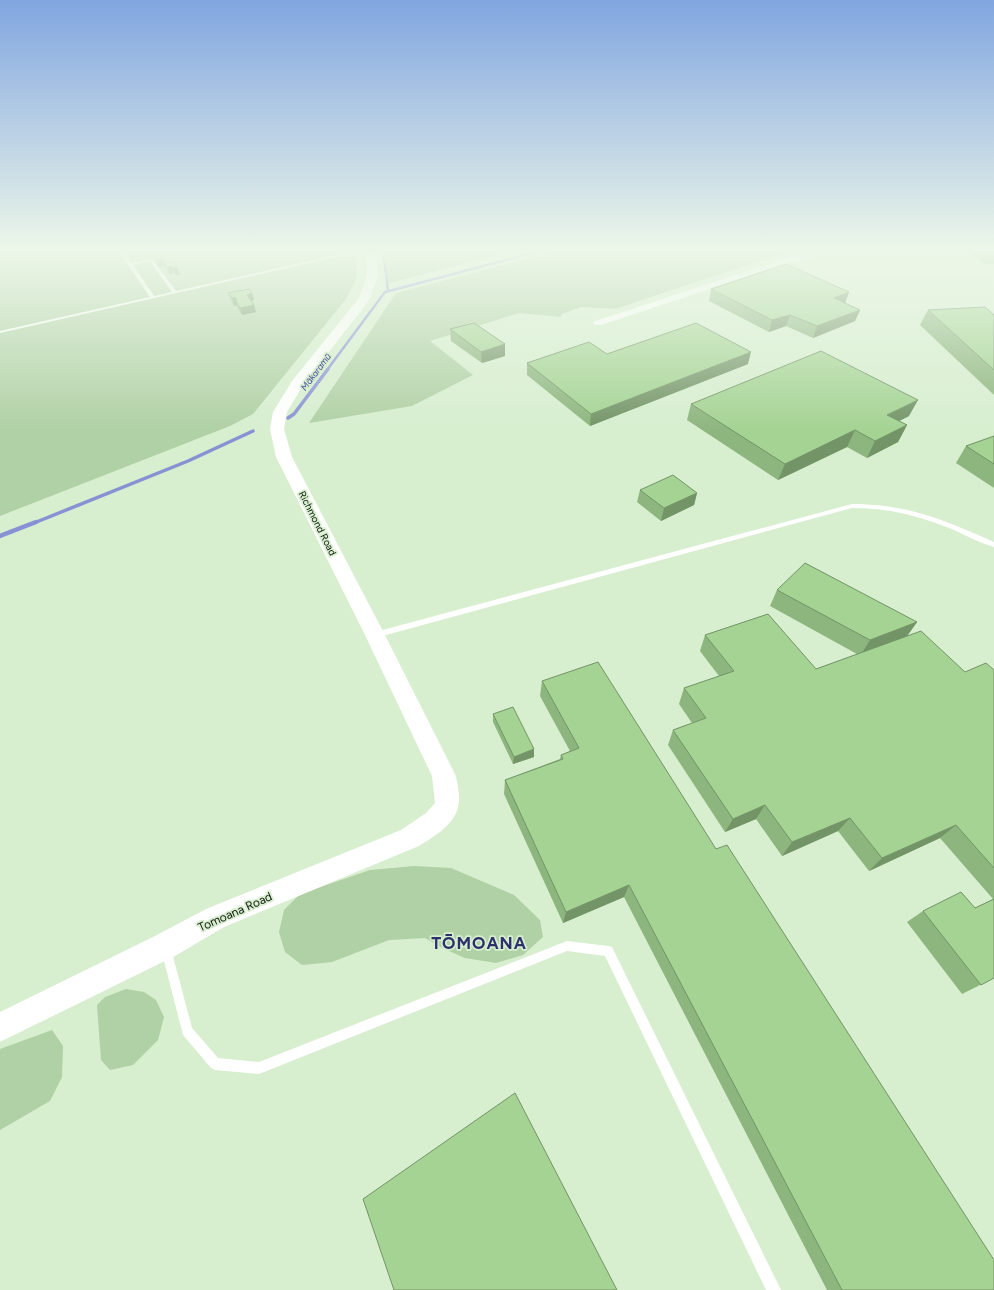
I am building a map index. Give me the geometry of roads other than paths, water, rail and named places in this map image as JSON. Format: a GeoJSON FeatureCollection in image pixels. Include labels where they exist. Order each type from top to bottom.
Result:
{"type":"FeatureCollection","features":[{"type":"Feature","properties":{"kind":"street","name":"Richmond Road"},"geometry":{"type":"LineString","coordinates":[[356,310],[290,394],[280,412],[277,429],[284,457],[375,635],[444,776],[447,807]]}},
{"type":"Feature","properties":{"kind":"street"},"geometry":{"type":"LineString","coordinates":[[598,323],[637,310]]}},
{"type":"Feature","properties":{"kind":"street","name":"Tomoana Road"},"geometry":{"type":"LineString","coordinates":[[0,1027],[165,946],[215,918],[410,838],[434,822],[447,807]]}},
{"type":"Feature","properties":{"kind":"lane"},"geometry":{"type":"LineString","coordinates":[[0,332],[98,310]]}},
{"type":"Feature","properties":{"kind":"lane"},"geometry":{"type":"LineString","coordinates":[[375,635],[852,506],[874,505],[904,510],[940,520],[994,545]]}},
{"type":"Feature","properties":{"kind":"lane"},"geometry":{"type":"LineString","coordinates":[[165,946],[187,1031],[215,1064],[259,1068],[567,946],[608,951],[774,1290]]}},
{"type":"Feature","properties":{"kind":"waterway","name":"Mākaramū"},"geometry":{"type":"LineString","coordinates":[[327,370],[371,310]]}},
{"type":"Feature","properties":{"kind":"waterway","name":"Mākaramū"},"geometry":{"type":"LineString","coordinates":[[288,418],[294,414],[328,369]]}},
{"type":"Feature","properties":{"kind":"waterway","name":"Mākaramū"},"geometry":{"type":"LineString","coordinates":[[34,523],[188,461],[253,431]]}},
{"type":"Feature","properties":{"kind":"waterway","name":"Mākaramū"},"geometry":{"type":"LineString","coordinates":[[0,536],[36,522]]}},
{"type":"Feature","properties":{"kind":"district","name":"TŌMOANA"},"geometry":{"type":"Point","coordinates":[479,943]}}]}
